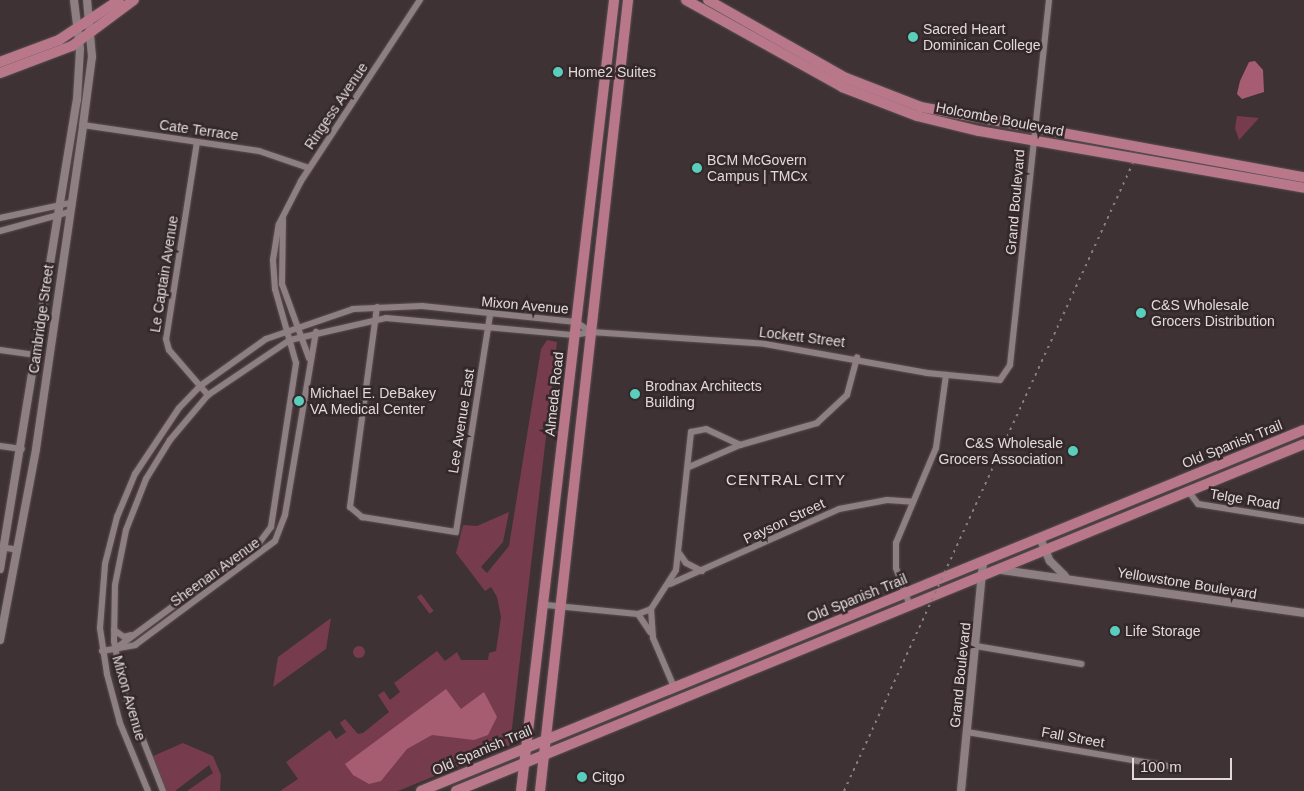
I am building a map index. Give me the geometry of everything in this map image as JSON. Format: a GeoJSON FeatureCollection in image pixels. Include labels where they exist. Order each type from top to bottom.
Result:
{"type":"FeatureCollection","features":[{"type":"Feature","properties":{"kind":"main road"},"geometry":{"type":"LineString","coordinates":[[0,62],[40,50],[78,30],[119,0]]}},
{"type":"Feature","properties":{"kind":"main road"},"geometry":{"type":"LineString","coordinates":[[0,73],[79,42],[134,0]]}},
{"type":"Feature","properties":{"kind":"main road","name":"Almeda Road"},"geometry":{"type":"LineString","coordinates":[[521,791],[546,606],[574,335],[614,0]]}},
{"type":"Feature","properties":{"kind":"main road"},"geometry":{"type":"LineString","coordinates":[[540,791],[628,0]]}},
{"type":"Feature","properties":{"kind":"main road","name":"Holcombe Boulevard"},"geometry":{"type":"LineString","coordinates":[[686,0],[800,65],[881,104],[948,124],[1034,135],[1304,177]]}},
{"type":"Feature","properties":{"kind":"main road","name":"Holcombe Boulevard"},"geometry":{"type":"LineString","coordinates":[[708,0],[808,58],[885,95],[952,115],[1034,135],[1304,188]]}},
{"type":"Feature","properties":{"kind":"main road","name":"Old Spanish Trail"},"geometry":{"type":"LineString","coordinates":[[421,791],[1304,430]]}},
{"type":"Feature","properties":{"kind":"main road","name":"Old Spanish Trail"},"geometry":{"type":"LineString","coordinates":[[456,791],[1304,444]]}},
{"type":"Feature","properties":{"kind":"main road"},"geometry":{"type":"LineString","coordinates":[[1240,456],[1245,468]]}},
{"type":"Feature","properties":{"kind":"main road"},"geometry":{"type":"LineString","coordinates":[[1169,485],[1174,498]]}},
{"type":"Feature","properties":{"kind":"main road"},"geometry":{"type":"LineString","coordinates":[[1089,518],[1094,531]]}},
{"type":"Feature","properties":{"kind":"main road"},"geometry":{"type":"LineString","coordinates":[[806,633],[812,646]]}},
{"type":"Feature","properties":{"kind":"main road"},"geometry":{"type":"LineString","coordinates":[[716,670],[722,682]]}},
{"type":"Feature","properties":{"kind":"main road"},"geometry":{"type":"LineString","coordinates":[[674,687],[678,700]]}},
{"type":"Feature","properties":{"kind":"main road"},"geometry":{"type":"LineString","coordinates":[[636,702],[640,715]]}},
{"type":"Feature","properties":{"kind":"street","name":"Cambridge Street"},"geometry":{"type":"LineString","coordinates":[[0,569],[2,547],[22,449],[56,219],[76,100],[79,42],[74,0]]}},
{"type":"Feature","properties":{"kind":"street","name":"Cambridge Street"},"geometry":{"type":"LineString","coordinates":[[0,640],[18,550],[83,125],[92,33],[87,0]]}},
{"type":"Feature","properties":{"kind":"street"},"geometry":{"type":"LineString","coordinates":[[412,0],[412,8]]}},
{"type":"Feature","properties":{"kind":"street","name":"Ringess Avenue"},"geometry":{"type":"LineString","coordinates":[[287,330],[273,274],[275,242],[283,219],[310,168],[412,8],[420,0]]}},
{"type":"Feature","properties":{"kind":"street","name":"Grand Boulevard"},"geometry":{"type":"LineString","coordinates":[[1006,376],[1049,0]]}},
{"type":"Feature","properties":{"kind":"street","name":"Cate Terrace"},"geometry":{"type":"LineString","coordinates":[[83,125],[259,151],[310,168]]}},
{"type":"Feature","properties":{"kind":"street","name":"Le Captain Avenue"},"geometry":{"type":"LineString","coordinates":[[197,142],[166,339],[169,350],[208,395]]}},
{"type":"Feature","properties":{"kind":"street"},"geometry":{"type":"LineString","coordinates":[[0,218],[59,203],[70,203]]}},
{"type":"Feature","properties":{"kind":"street"},"geometry":{"type":"LineString","coordinates":[[0,231],[56,219],[69,212]]}},
{"type":"Feature","properties":{"kind":"street","name":"Ringess Avenue"},"geometry":{"type":"LineString","coordinates":[[283,219],[281,273],[300,336]]}},
{"type":"Feature","properties":{"kind":"street","name":"Mixon Avenue"},"geometry":{"type":"LineString","coordinates":[[148,791],[120,723],[102,651],[102,592],[117,517],[154,442],[200,386],[258,343],[287,330],[334,314],[377,307],[422,306],[490,315],[576,322],[591,332]]}},
{"type":"Feature","properties":{"kind":"street"},"geometry":{"type":"LineString","coordinates":[[376,319],[377,307]]}},
{"type":"Feature","properties":{"kind":"street","name":"Lee Avenue East"},"geometry":{"type":"LineString","coordinates":[[376,319],[350,507],[362,517],[456,532],[490,315]]}},
{"type":"Feature","properties":{"kind":"street","name":"Mixon Avenue"},"geometry":{"type":"LineString","coordinates":[[163,791],[128,704],[115,649],[116,577],[133,508],[162,452],[208,395],[290,340],[316,332],[376,319],[574,335],[591,332]]}},
{"type":"Feature","properties":{"kind":"street","name":"Sheenan Avenue"},"geometry":{"type":"LineString","coordinates":[[115,649],[266,535],[273,522],[296,363],[287,330]]}},
{"type":"Feature","properties":{"kind":"street","name":"Sheenan Avenue"},"geometry":{"type":"LineString","coordinates":[[102,651],[135,645],[272,546],[282,526],[309,359],[316,332]]}},
{"type":"Feature","properties":{"kind":"street","name":"Lockett Street"},"geometry":{"type":"LineString","coordinates":[[591,332],[765,344],[992,382],[1006,376]]}},
{"type":"Feature","properties":{"kind":"street"},"geometry":{"type":"LineString","coordinates":[[300,336],[309,359]]}},
{"type":"Feature","properties":{"kind":"street"},"geometry":{"type":"LineString","coordinates":[[0,350],[36,355]]}},
{"type":"Feature","properties":{"kind":"street"},"geometry":{"type":"LineString","coordinates":[[689,467],[740,445],[807,427],[829,416],[847,395],[857,358]]}},
{"type":"Feature","properties":{"kind":"street"},"geometry":{"type":"LineString","coordinates":[[910,606],[896,568],[896,542],[936,448],[946,375]]}},
{"type":"Feature","properties":{"kind":"street"},"geometry":{"type":"LineString","coordinates":[[546,606],[630,614],[638,614],[651,609],[670,584],[679,553],[683,482],[689,467],[686,440],[698,428],[740,445]]}},
{"type":"Feature","properties":{"kind":"street"},"geometry":{"type":"LineString","coordinates":[[0,446],[22,449]]}},
{"type":"Feature","properties":{"kind":"street"},"geometry":{"type":"LineString","coordinates":[[285,448],[294,451]]}},
{"type":"Feature","properties":{"kind":"street","name":"Telge Road"},"geometry":{"type":"LineString","coordinates":[[1188,492],[1198,504],[1304,521]]}},
{"type":"Feature","properties":{"kind":"street","name":"Payson Street"},"geometry":{"type":"LineString","coordinates":[[670,584],[839,509],[886,500],[913,502]]}},
{"type":"Feature","properties":{"kind":"street"},"geometry":{"type":"LineString","coordinates":[[1040,538],[1056,569],[1067,577]]}},
{"type":"Feature","properties":{"kind":"street"},"geometry":{"type":"LineString","coordinates":[[2,547],[18,550]]}},
{"type":"Feature","properties":{"kind":"street"},"geometry":{"type":"LineString","coordinates":[[679,553],[686,563],[702,570]]}},
{"type":"Feature","properties":{"kind":"street","name":"Grand Boulevard"},"geometry":{"type":"LineString","coordinates":[[961,791],[983,561]]}},
{"type":"Feature","properties":{"kind":"street","name":"Yellowstone Boulevard"},"geometry":{"type":"LineString","coordinates":[[1000,570],[1067,577],[1304,614]]}},
{"type":"Feature","properties":{"kind":"street"},"geometry":{"type":"LineString","coordinates":[[651,609],[653,638]]}},
{"type":"Feature","properties":{"kind":"street"},"geometry":{"type":"LineString","coordinates":[[638,614],[653,638],[674,687]]}},
{"type":"Feature","properties":{"kind":"street"},"geometry":{"type":"LineString","coordinates":[[114,630],[126,637],[139,631]]}},
{"type":"Feature","properties":{"kind":"street"},"geometry":{"type":"LineString","coordinates":[[976,646],[1081,664]]}},
{"type":"Feature","properties":{"kind":"street","name":"Fall Street"},"geometry":{"type":"LineString","coordinates":[[967,732],[1175,767]]}},
{"type":"Feature","properties":{"kind":"shaded area"},"geometry":{"type":"Polygon","coordinates":[[[1255,61],[1263,70],[1264,92],[1242,99],[1237,94],[1240,81],[1249,62],[1255,61]]]}},
{"type":"Feature","properties":{"kind":"shaded area"},"geometry":{"type":"Polygon","coordinates":[[[1237,116],[1259,118],[1239,140],[1235,128],[1237,116]]]}},
{"type":"Feature","properties":{"kind":"shaded area"},"geometry":{"type":"Polygon","coordinates":[[[547,340],[557,342],[510,745],[398,791],[280,791],[298,779],[286,762],[330,730],[336,739],[346,732],[340,723],[345,719],[358,734],[363,733],[389,712],[378,695],[384,691],[390,700],[400,692],[394,683],[437,651],[445,661],[457,652],[461,660],[488,660],[489,653],[496,651],[501,617],[497,597],[491,587],[485,591],[456,553],[463,525],[477,526],[509,512],[503,542],[481,567],[487,573],[509,546],[541,349],[547,340]]]}},
{"type":"Feature","properties":{"kind":"shaded area"},"geometry":{"type":"Polygon","coordinates":[[[421,594],[434,611],[430,614],[417,597],[421,594]]]}},
{"type":"Feature","properties":{"kind":"shaded area"},"geometry":{"type":"Polygon","coordinates":[[[331,618],[326,649],[273,687],[278,657],[331,618]]]}},
{"type":"Feature","properties":{"kind":"shaded area"},"geometry":{"type":"Polygon","coordinates":[[[359,646],[365,652],[359,658],[353,652],[359,646]]]}},
{"type":"Feature","properties":{"kind":"shaded area"},"geometry":{"type":"Polygon","coordinates":[[[446,689],[461,709],[484,692],[497,717],[488,735],[474,740],[432,735],[407,749],[381,781],[369,784],[353,775],[345,764],[446,689]]]}},
{"type":"Feature","properties":{"kind":"shaded area"},"geometry":{"type":"Polygon","coordinates":[[[183,743],[213,756],[221,775],[220,791],[187,791],[213,773],[209,765],[175,791],[166,791],[151,757],[183,743]]]}},
{"type":"Feature","properties":{"kind":"railway"},"geometry":{"type":"LineString","coordinates":[[844,791],[1133,163]]}},
{"type":"Feature","properties":{"kind":"place","name":"Sacred Heart Dominican College"},"geometry":{"type":"Point","coordinates":[913,37]}},
{"type":"Feature","properties":{"kind":"place","name":"Home2 Suites"},"geometry":{"type":"Point","coordinates":[558,72]}},
{"type":"Feature","properties":{"kind":"place","name":"BCM McGovern Campus | TMCx"},"geometry":{"type":"Point","coordinates":[697,168]}},
{"type":"Feature","properties":{"kind":"place","name":"C&S Wholesale Grocers Distribution"},"geometry":{"type":"Point","coordinates":[1141,313]}},
{"type":"Feature","properties":{"kind":"place","name":"Brodnax Architects Building"},"geometry":{"type":"Point","coordinates":[635,394]}},
{"type":"Feature","properties":{"kind":"place","name":"Michael E. DeBakey VA Medical Center"},"geometry":{"type":"Point","coordinates":[299,401]}},
{"type":"Feature","properties":{"kind":"place","name":"C&S Wholesale Grocers Association"},"geometry":{"type":"Point","coordinates":[1073,451]}},
{"type":"Feature","properties":{"kind":"place","name":"Life Storage"},"geometry":{"type":"Point","coordinates":[1115,631]}},
{"type":"Feature","properties":{"kind":"place","name":"Citgo"},"geometry":{"type":"Point","coordinates":[582,777]}},
{"type":"Feature","properties":{"kind":"district","name":"CENTRAL CITY"},"geometry":{"type":"Point","coordinates":[786,480]}}]}
